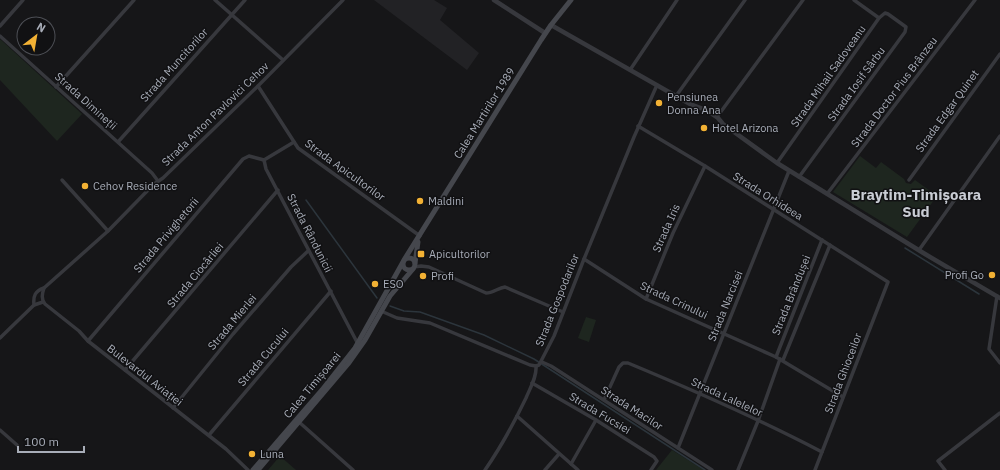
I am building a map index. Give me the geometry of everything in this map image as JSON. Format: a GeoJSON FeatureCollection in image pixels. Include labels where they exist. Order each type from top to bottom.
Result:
{"type":"FeatureCollection","features":[{"type":"Feature","properties":{"kind":"main road","name":"Calea Martirilor 1989"},"geometry":{"type":"LineString","coordinates":[[380,310],[404,261],[551,25],[571,0]]}},
{"type":"Feature","properties":{"kind":"main road","name":"Calea Martirilor 1989"},"geometry":{"type":"LineString","coordinates":[[414,267],[420,237]]}},
{"type":"Feature","properties":{"kind":"main road"},"geometry":{"type":"LineString","coordinates":[[407,258],[411,259],[414,267],[409,270],[405,269],[403,266],[404,261],[407,258]]}},
{"type":"Feature","properties":{"kind":"main road"},"geometry":{"type":"LineString","coordinates":[[380,310],[414,267]]}},
{"type":"Feature","properties":{"kind":"main road","name":"Calea Timișoarei"},"geometry":{"type":"LineString","coordinates":[[253,470],[322,390],[358,344],[380,310]]}},
{"type":"Feature","properties":{"kind":"main road","name":"Calea Timișoarei"},"geometry":{"type":"LineString","coordinates":[[258,470],[352,359],[365,340],[380,310]]}},
{"type":"Feature","properties":{"kind":"street"},"geometry":{"type":"LineString","coordinates":[[0,26],[23,0]]}},
{"type":"Feature","properties":{"kind":"street"},"geometry":{"type":"LineString","coordinates":[[56,87],[134,0]]}},
{"type":"Feature","properties":{"kind":"street"},"geometry":{"type":"LineString","coordinates":[[215,0],[283,60]]}},
{"type":"Feature","properties":{"kind":"street","name":"Strada Muncitorilor"},"geometry":{"type":"LineString","coordinates":[[118,142],[244,0]]}},
{"type":"Feature","properties":{"kind":"street","name":"Strada Anton Pavlovici Cehov"},"geometry":{"type":"LineString","coordinates":[[34,305],[34,296],[38,290],[44,288],[108,231],[258,86],[343,0]]}},
{"type":"Feature","properties":{"kind":"street"},"geometry":{"type":"LineString","coordinates":[[494,0],[546,33]]}},
{"type":"Feature","properties":{"kind":"street"},"geometry":{"type":"LineString","coordinates":[[630,70],[677,0]]}},
{"type":"Feature","properties":{"kind":"street"},"geometry":{"type":"LineString","coordinates":[[676,96],[745,0]]}},
{"type":"Feature","properties":{"kind":"street"},"geometry":{"type":"LineString","coordinates":[[717,117],[803,0]]}},
{"type":"Feature","properties":{"kind":"street"},"geometry":{"type":"LineString","coordinates":[[854,0],[879,18]]}},
{"type":"Feature","properties":{"kind":"street","name":"Strada Doctor Pius Brânzeu"},"geometry":{"type":"LineString","coordinates":[[827,194],[975,0]]}},
{"type":"Feature","properties":{"kind":"street","name":"Strada Iosif Sârbu"},"geometry":{"type":"LineString","coordinates":[[799,177],[906,30],[906,27],[888,14],[885,13],[879,18]]}},
{"type":"Feature","properties":{"kind":"street","name":"Strada Mihail Sadoveanu"},"geometry":{"type":"LineString","coordinates":[[776,163],[879,18]]}},
{"type":"Feature","properties":{"kind":"street"},"geometry":{"type":"LineString","coordinates":[[551,25],[690,104],[702,108],[717,117],[723,124],[776,163],[998,297],[989,349],[1000,363]]}},
{"type":"Feature","properties":{"kind":"street","name":"Strada Dimineții"},"geometry":{"type":"LineString","coordinates":[[0,36],[152,173],[158,181]]}},
{"type":"Feature","properties":{"kind":"street","name":"Strada Edgar Quinet"},"geometry":{"type":"LineString","coordinates":[[909,180],[1000,54]]}},
{"type":"Feature","properties":{"kind":"street","name":"Strada Gospodarilor"},"geometry":{"type":"LineString","coordinates":[[485,470],[502,444],[517,416],[554,336],[638,126],[657,85]]}},
{"type":"Feature","properties":{"kind":"street","name":"Strada Apicultorilor"},"geometry":{"type":"LineString","coordinates":[[258,86],[298,148],[420,237]]}},
{"type":"Feature","properties":{"kind":"street","name":"Strada Orhideea"},"geometry":{"type":"LineString","coordinates":[[638,126],[705,166],[888,282]]}},
{"type":"Feature","properties":{"kind":"street"},"geometry":{"type":"LineString","coordinates":[[919,250],[1000,136]]}},
{"type":"Feature","properties":{"kind":"street"},"geometry":{"type":"LineString","coordinates":[[264,160],[294,142]]}},
{"type":"Feature","properties":{"kind":"street","name":"Strada Privighetorii"},"geometry":{"type":"LineString","coordinates":[[88,341],[243,159],[249,156],[264,160]]}},
{"type":"Feature","properties":{"kind":"street","name":"Strada Rândunicii"},"geometry":{"type":"LineString","coordinates":[[264,160],[266,169],[358,344]]}},
{"type":"Feature","properties":{"kind":"street","name":"Strada Iris"},"geometry":{"type":"LineString","coordinates":[[646,299],[705,166]]}},
{"type":"Feature","properties":{"kind":"street","name":"Strada Narcisei"},"geometry":{"type":"LineString","coordinates":[[678,448],[789,171]]}},
{"type":"Feature","properties":{"kind":"street"},"geometry":{"type":"LineString","coordinates":[[62,180],[108,231]]}},
{"type":"Feature","properties":{"kind":"street","name":"Strada Ciocârliei"},"geometry":{"type":"LineString","coordinates":[[125,370],[278,190]]}},
{"type":"Feature","properties":{"kind":"street","name":"Strada Brândușei"},"geometry":{"type":"LineString","coordinates":[[738,470],[758,421],[822,240]]}},
{"type":"Feature","properties":{"kind":"street","name":"Strada Brândușei"},"geometry":{"type":"LineString","coordinates":[[780,359],[830,245]]}},
{"type":"Feature","properties":{"kind":"street","name":"Strada Mierlei"},"geometry":{"type":"LineString","coordinates":[[173,408],[291,267],[308,251]]}},
{"type":"Feature","properties":{"kind":"street","name":"Strada Crinului"},"geometry":{"type":"LineString","coordinates":[[584,259],[646,299],[780,359],[844,397]]}},
{"type":"Feature","properties":{"kind":"street"},"geometry":{"type":"LineString","coordinates":[[414,267],[429,267],[486,293],[505,288],[563,312]]}},
{"type":"Feature","properties":{"kind":"street","name":"Strada Ghioceilor"},"geometry":{"type":"LineString","coordinates":[[815,470],[888,282]]}},
{"type":"Feature","properties":{"kind":"street"},"geometry":{"type":"LineString","coordinates":[[0,338],[34,305],[43,302],[42,296],[44,288]]}},
{"type":"Feature","properties":{"kind":"street","name":"Strada Cucului"},"geometry":{"type":"LineString","coordinates":[[209,436],[331,291]]}},
{"type":"Feature","properties":{"kind":"street","name":"Bulevardul Aviației"},"geometry":{"type":"LineString","coordinates":[[43,302],[79,331],[88,341],[226,449],[248,470]]}},
{"type":"Feature","properties":{"kind":"street"},"geometry":{"type":"LineString","coordinates":[[380,310],[397,318],[430,324],[530,365],[540,364]]}},
{"type":"Feature","properties":{"kind":"street","name":"Strada Lalelelor"},"geometry":{"type":"LineString","coordinates":[[604,400],[619,366],[623,363],[628,363],[700,393],[792,436],[822,452]]}},
{"type":"Feature","properties":{"kind":"street","name":"Strada Macilor"},"geometry":{"type":"LineString","coordinates":[[540,364],[551,366],[712,470]]}},
{"type":"Feature","properties":{"kind":"street","name":"Strada Fucsiei"},"geometry":{"type":"LineString","coordinates":[[532,383],[596,420],[654,457],[657,461],[651,470]]}},
{"type":"Feature","properties":{"kind":"street"},"geometry":{"type":"LineString","coordinates":[[945,470],[938,461],[1000,413]]}},
{"type":"Feature","properties":{"kind":"street"},"geometry":{"type":"LineString","coordinates":[[517,416],[578,470]]}},
{"type":"Feature","properties":{"kind":"street"},"geometry":{"type":"LineString","coordinates":[[571,464],[596,420]]}},
{"type":"Feature","properties":{"kind":"street"},"geometry":{"type":"LineString","coordinates":[[299,422],[353,470]]}},
{"type":"Feature","properties":{"kind":"street"},"geometry":{"type":"LineString","coordinates":[[0,430],[17,445]]}},
{"type":"Feature","properties":{"kind":"street"},"geometry":{"type":"LineString","coordinates":[[545,470],[559,454]]}},
{"type":"Feature","properties":{"kind":"shaded area"},"geometry":{"type":"Polygon","coordinates":[[[374,0],[434,0],[447,8],[440,20],[479,53],[467,70],[374,0]]]}},
{"type":"Feature","properties":{"kind":"shaded area"},"geometry":{"type":"Polygon","coordinates":[[[0,39],[16,54],[16,56],[19,56],[82,114],[57,141],[0,80],[0,39]]]}},
{"type":"Feature","properties":{"kind":"shaded area"},"geometry":{"type":"Polygon","coordinates":[[[860,156],[876,168],[881,162],[904,179],[906,183],[911,184],[915,180],[937,196],[907,237],[833,192],[860,156]]]}},
{"type":"Feature","properties":{"kind":"shaded area"},"geometry":{"type":"Polygon","coordinates":[[[586,317],[596,320],[589,342],[578,338],[586,317]]]}},
{"type":"Feature","properties":{"kind":"shaded area"},"geometry":{"type":"Polygon","coordinates":[[[672,450],[704,470],[656,470],[672,450]]]}},
{"type":"Feature","properties":{"kind":"shaded area"},"geometry":{"type":"Polygon","coordinates":[[[280,456],[296,470],[268,470],[280,456]]]}},
{"type":"Feature","properties":{"kind":"waterway"},"geometry":{"type":"LineString","coordinates":[[306,200],[377,298]]}},
{"type":"Feature","properties":{"kind":"waterway"},"geometry":{"type":"LineString","coordinates":[[905,248],[979,294]]}},
{"type":"Feature","properties":{"kind":"waterway"},"geometry":{"type":"LineString","coordinates":[[390,306],[404,311],[420,312],[484,335],[534,359],[705,470]]}},
{"type":"Feature","properties":{"kind":"place","name":"Pensiunea Donna Ana"},"geometry":{"type":"Point","coordinates":[659,103]}},
{"type":"Feature","properties":{"kind":"place","name":"Hotel Arizona"},"geometry":{"type":"Point","coordinates":[704,128]}},
{"type":"Feature","properties":{"kind":"place","name":"Cehov Residence"},"geometry":{"type":"Point","coordinates":[85,186]}},
{"type":"Feature","properties":{"kind":"place","name":"Maldini"},"geometry":{"type":"Point","coordinates":[420,201]}},
{"type":"Feature","properties":{"kind":"place","name":"Apicultorilor"},"geometry":{"type":"Point","coordinates":[421,254]}},
{"type":"Feature","properties":{"kind":"place","name":"Profi Go"},"geometry":{"type":"Point","coordinates":[992,275]}},
{"type":"Feature","properties":{"kind":"place","name":"Profi"},"geometry":{"type":"Point","coordinates":[423,276]}},
{"type":"Feature","properties":{"kind":"place","name":"ESO"},"geometry":{"type":"Point","coordinates":[375,284]}},
{"type":"Feature","properties":{"kind":"place","name":"Luna"},"geometry":{"type":"Point","coordinates":[252,454]}},
{"type":"Feature","properties":{"kind":"district","name":"Braytim-Timișoara Sud"},"geometry":{"type":"Point","coordinates":[916,204]}}]}
